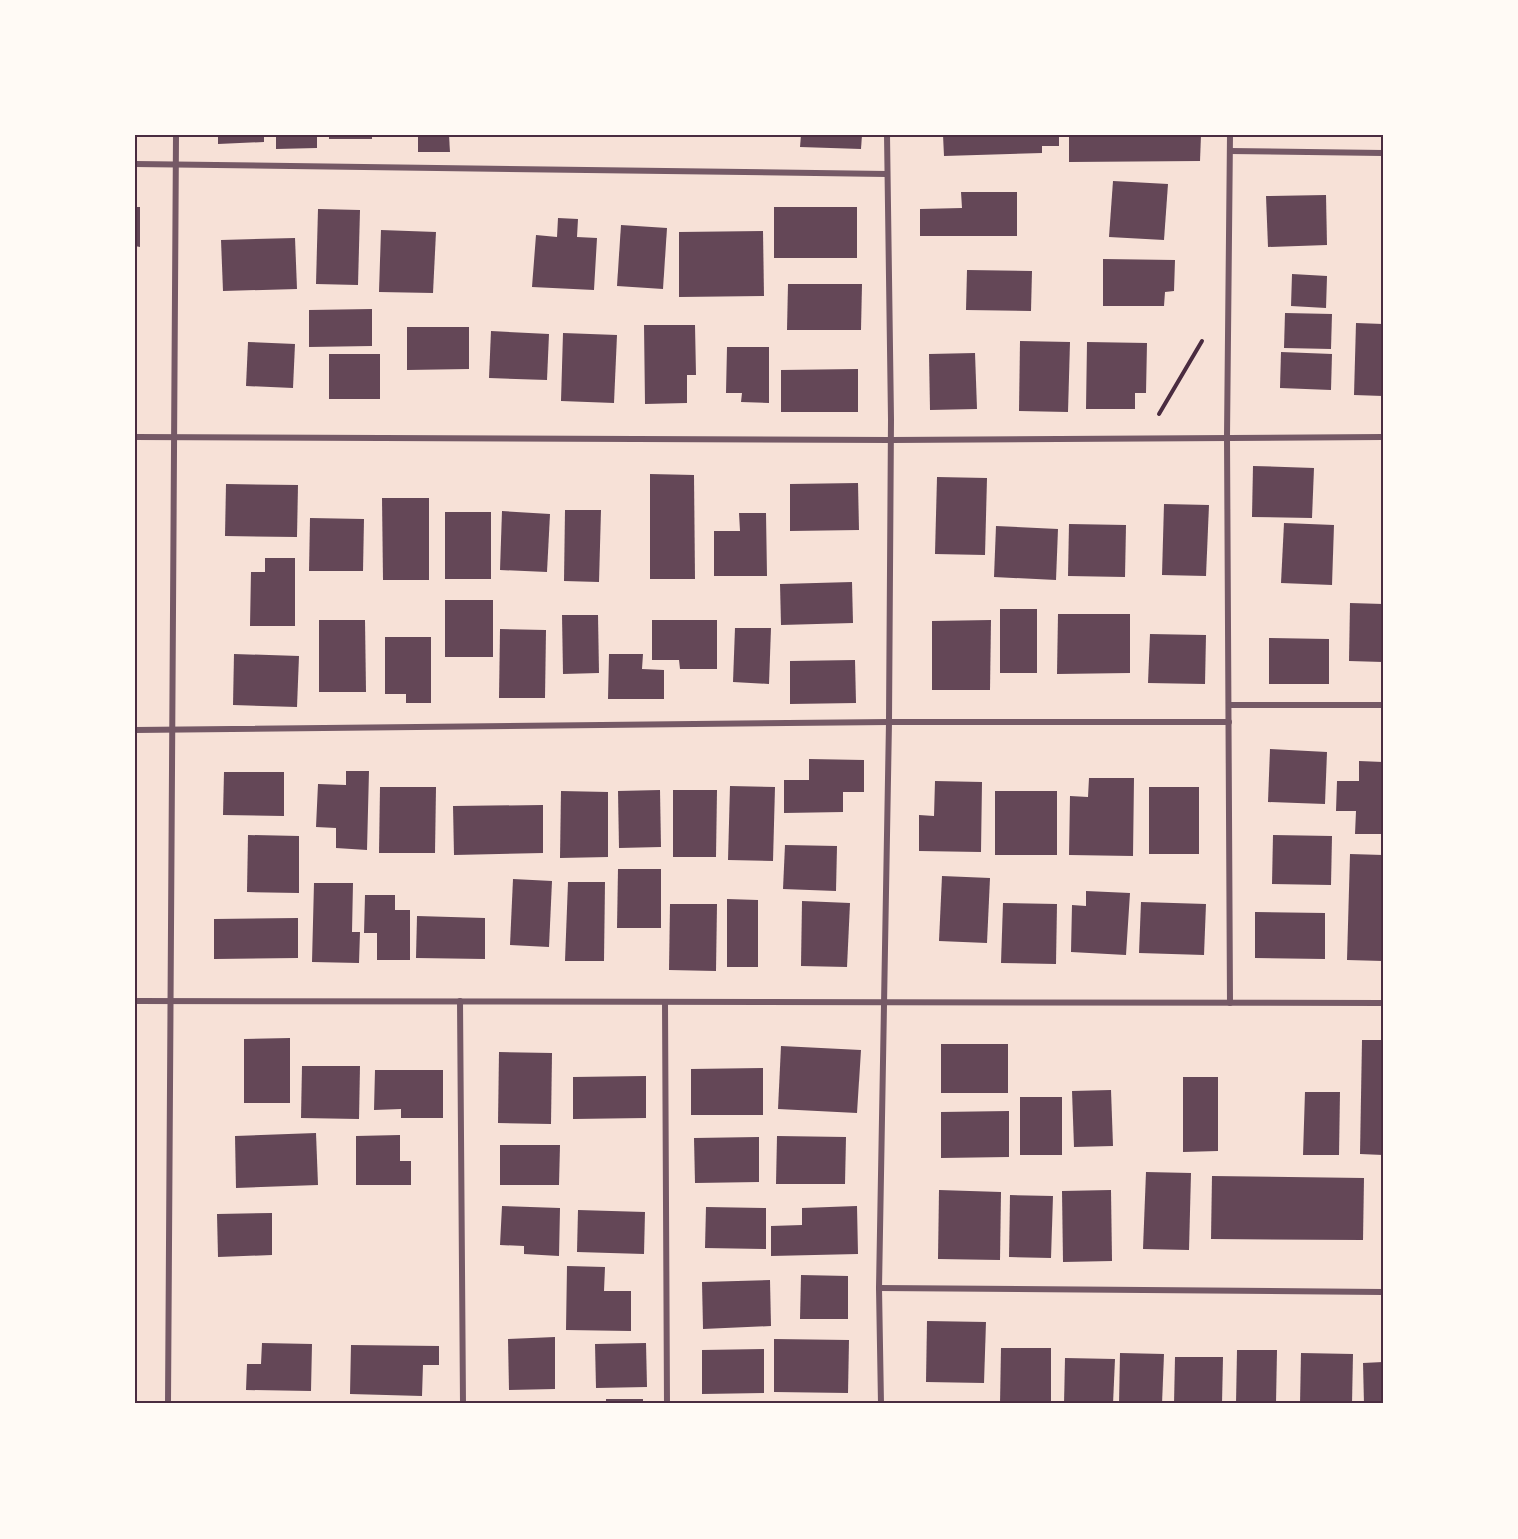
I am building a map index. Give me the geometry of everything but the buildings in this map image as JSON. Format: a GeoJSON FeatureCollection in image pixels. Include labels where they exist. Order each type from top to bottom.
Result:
{"type":"FeatureCollection","features":[{"type":"Feature","properties":{"kind":"street"},"geometry":{"type":"LineString","coordinates":[[168,1404],[176,135]]}},
{"type":"Feature","properties":{"kind":"street"},"geometry":{"type":"LineString","coordinates":[[881,1404],[879,1288],[882,1002],[889,722],[891,440],[887,135]]}},
{"type":"Feature","properties":{"kind":"street"},"geometry":{"type":"LineString","coordinates":[[1230,135],[1227,437],[1230,1003]]}},
{"type":"Feature","properties":{"kind":"street"},"geometry":{"type":"LineString","coordinates":[[1230,152],[1383,153]]}},
{"type":"Feature","properties":{"kind":"street"},"geometry":{"type":"LineString","coordinates":[[135,164],[887,174]]}},
{"type":"Feature","properties":{"kind":"street"},"geometry":{"type":"LineString","coordinates":[[135,437],[891,440],[1383,437]]}},
{"type":"Feature","properties":{"kind":"street"},"geometry":{"type":"LineString","coordinates":[[1229,705],[1383,705]]}},
{"type":"Feature","properties":{"kind":"street"},"geometry":{"type":"LineString","coordinates":[[135,730],[889,722],[1229,722]]}},
{"type":"Feature","properties":{"kind":"street"},"geometry":{"type":"LineString","coordinates":[[135,1001],[1383,1003]]}},
{"type":"Feature","properties":{"kind":"street"},"geometry":{"type":"LineString","coordinates":[[460,1001],[463,1404]]}},
{"type":"Feature","properties":{"kind":"street"},"geometry":{"type":"LineString","coordinates":[[665,1002],[667,1404]]}},
{"type":"Feature","properties":{"kind":"street"},"geometry":{"type":"LineString","coordinates":[[879,1288],[1383,1292]]}},
{"type":"Feature","properties":{"kind":"path"},"geometry":{"type":"LineString","coordinates":[[1157,418],[1204,338]]}}]}
